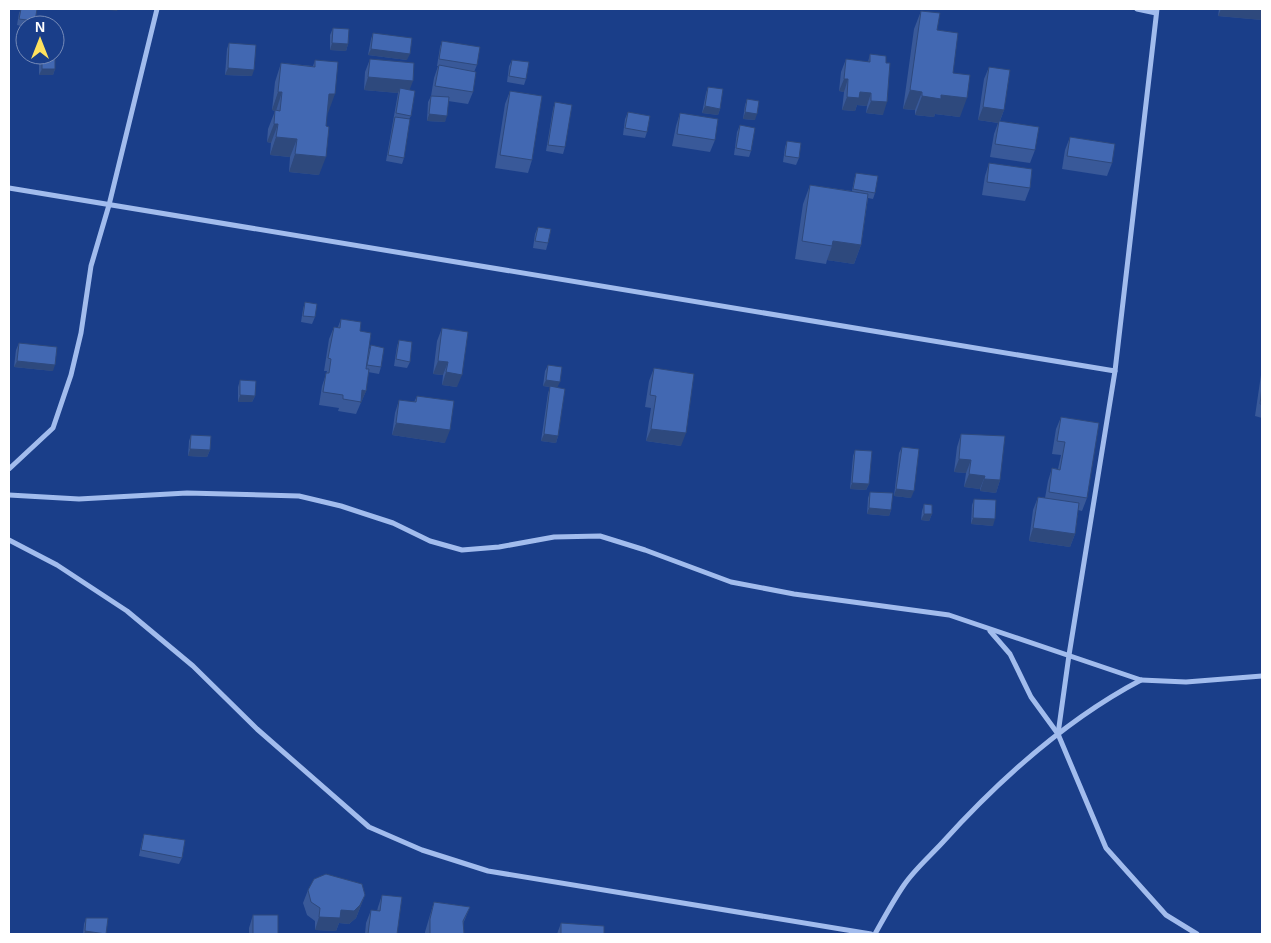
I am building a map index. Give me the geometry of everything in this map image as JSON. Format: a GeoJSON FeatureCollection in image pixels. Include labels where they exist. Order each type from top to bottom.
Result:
{"type":"FeatureCollection","features":[{"type":"Feature","properties":{"kind":"street"},"geometry":{"type":"LineString","coordinates":[[9,469],[53,428],[81,333],[91,266],[109,205],[157,9]]}},
{"type":"Feature","properties":{"kind":"street"},"geometry":{"type":"LineString","coordinates":[[1058,734],[1115,371],[1157,11],[1137,9]]}},
{"type":"Feature","properties":{"kind":"street"},"geometry":{"type":"LineString","coordinates":[[9,188],[1115,371]]}},
{"type":"Feature","properties":{"kind":"street"},"geometry":{"type":"LineString","coordinates":[[9,495],[78,499],[187,493],[300,496],[341,506],[393,523],[430,542],[462,550],[499,548],[554,537],[600,536],[731,582],[794,594],[949,615],[1141,680],[1186,682],[1262,676]]}},
{"type":"Feature","properties":{"kind":"street"},"geometry":{"type":"LineString","coordinates":[[9,540],[57,565],[127,611],[193,666],[257,729],[369,827],[422,850],[488,871],[873,934],[904,884],[954,830],[1013,772],[1058,734],[1109,697],[1141,680]]}},
{"type":"Feature","properties":{"kind":"street"},"geometry":{"type":"LineString","coordinates":[[989,630],[1010,654],[1031,697],[1058,734],[1106,848],[1166,915],[1197,934]]}},
{"type":"Feature","properties":{"kind":"building"},"geometry":{"type":"Polygon","coordinates":[[[21,9],[37,9],[36,15],[20,15],[21,9]]]}},
{"type":"Feature","properties":{"kind":"building"},"geometry":{"type":"Polygon","coordinates":[[[921,11],[940,13],[937,30],[958,33],[953,73],[970,75],[967,98],[941,95],[941,99],[922,96],[922,92],[910,90],[921,11]]]}},
{"type":"Feature","properties":{"kind":"building"},"geometry":{"type":"Polygon","coordinates":[[[333,28],[349,29],[348,44],[332,43],[333,28]]]}},
{"type":"Feature","properties":{"kind":"building"},"geometry":{"type":"Polygon","coordinates":[[[373,33],[412,38],[410,54],[371,49],[373,33]]]}},
{"type":"Feature","properties":{"kind":"building"},"geometry":{"type":"Polygon","coordinates":[[[442,41],[480,47],[477,65],[439,59],[442,41]]]}},
{"type":"Feature","properties":{"kind":"building"},"geometry":{"type":"Polygon","coordinates":[[[229,43],[256,45],[254,70],[228,68],[229,43]]]}},
{"type":"Feature","properties":{"kind":"building"},"geometry":{"type":"Polygon","coordinates":[[[870,54],[886,56],[886,63],[890,63],[887,102],[871,101],[871,93],[860,92],[859,98],[847,97],[848,79],[844,79],[846,59],[870,62],[870,54]]]}},
{"type":"Feature","properties":{"kind":"building"},"geometry":{"type":"Polygon","coordinates":[[[370,59],[414,63],[413,81],[368,77],[370,59]]]}},
{"type":"Feature","properties":{"kind":"building"},"geometry":{"type":"Polygon","coordinates":[[[315,60],[338,62],[335,94],[329,94],[326,126],[329,127],[326,157],[295,154],[297,139],[276,137],[278,124],[274,124],[275,110],[280,111],[282,92],[278,92],[281,63],[315,67],[315,60]]]}},
{"type":"Feature","properties":{"kind":"building"},"geometry":{"type":"Polygon","coordinates":[[[512,60],[529,62],[526,79],[509,76],[512,60]]]}},
{"type":"Feature","properties":{"kind":"building"},"geometry":{"type":"Polygon","coordinates":[[[42,65],[55,65],[55,69],[42,69],[42,65]]]}},
{"type":"Feature","properties":{"kind":"building"},"geometry":{"type":"Polygon","coordinates":[[[439,65],[476,72],[473,92],[435,86],[439,65]]]}},
{"type":"Feature","properties":{"kind":"building"},"geometry":{"type":"Polygon","coordinates":[[[989,67],[1010,70],[1004,110],[983,107],[989,67]]]}},
{"type":"Feature","properties":{"kind":"building"},"geometry":{"type":"Polygon","coordinates":[[[708,87],[723,89],[720,109],[705,106],[708,87]]]}},
{"type":"Feature","properties":{"kind":"building"},"geometry":{"type":"Polygon","coordinates":[[[400,88],[415,91],[411,116],[396,113],[400,88]]]}},
{"type":"Feature","properties":{"kind":"building"},"geometry":{"type":"Polygon","coordinates":[[[510,91],[542,96],[532,160],[500,155],[510,91]]]}},
{"type":"Feature","properties":{"kind":"building"},"geometry":{"type":"Polygon","coordinates":[[[431,96],[449,97],[447,116],[429,114],[431,96]]]}},
{"type":"Feature","properties":{"kind":"building"},"geometry":{"type":"Polygon","coordinates":[[[747,99],[759,101],[757,114],[745,112],[747,99]]]}},
{"type":"Feature","properties":{"kind":"building"},"geometry":{"type":"Polygon","coordinates":[[[555,102],[572,105],[565,147],[548,145],[555,102]]]}},
{"type":"Feature","properties":{"kind":"building"},"geometry":{"type":"Polygon","coordinates":[[[628,112],[650,116],[647,132],[625,128],[628,112]]]}},
{"type":"Feature","properties":{"kind":"building"},"geometry":{"type":"Polygon","coordinates":[[[680,113],[718,119],[715,140],[677,134],[680,113]]]}},
{"type":"Feature","properties":{"kind":"building"},"geometry":{"type":"Polygon","coordinates":[[[395,117],[410,119],[404,158],[388,155],[395,117]]]}},
{"type":"Feature","properties":{"kind":"building"},"geometry":{"type":"Polygon","coordinates":[[[999,121],[1039,127],[1035,150],[995,144],[999,121]]]}},
{"type":"Feature","properties":{"kind":"building"},"geometry":{"type":"Polygon","coordinates":[[[740,125],[755,128],[751,151],[736,148],[740,125]]]}},
{"type":"Feature","properties":{"kind":"building"},"geometry":{"type":"Polygon","coordinates":[[[1070,137],[1115,144],[1112,163],[1067,156],[1070,137]]]}},
{"type":"Feature","properties":{"kind":"building"},"geometry":{"type":"Polygon","coordinates":[[[787,141],[801,143],[799,158],[785,156],[787,141]]]}},
{"type":"Feature","properties":{"kind":"building"},"geometry":{"type":"Polygon","coordinates":[[[989,163],[1032,169],[1030,188],[987,182],[989,163]]]}},
{"type":"Feature","properties":{"kind":"building"},"geometry":{"type":"Polygon","coordinates":[[[856,173],[878,176],[875,193],[853,189],[856,173]]]}},
{"type":"Feature","properties":{"kind":"building"},"geometry":{"type":"Polygon","coordinates":[[[810,185],[868,194],[861,245],[833,241],[832,246],[802,241],[810,185]]]}},
{"type":"Feature","properties":{"kind":"building"},"geometry":{"type":"Polygon","coordinates":[[[538,227],[551,229],[548,243],[535,241],[538,227]]]}},
{"type":"Feature","properties":{"kind":"building"},"geometry":{"type":"Polygon","coordinates":[[[305,302],[317,304],[315,317],[303,316],[305,302]]]}},
{"type":"Feature","properties":{"kind":"building"},"geometry":{"type":"Polygon","coordinates":[[[341,319],[361,322],[360,331],[371,333],[366,369],[369,369],[366,391],[362,390],[361,402],[343,399],[343,395],[323,392],[326,373],[329,373],[331,359],[328,358],[334,327],[340,328],[341,319]]]}},
{"type":"Feature","properties":{"kind":"building"},"geometry":{"type":"Polygon","coordinates":[[[442,328],[468,332],[462,375],[446,372],[448,362],[438,361],[442,328]]]}},
{"type":"Feature","properties":{"kind":"building"},"geometry":{"type":"Polygon","coordinates":[[[399,340],[412,342],[410,362],[396,359],[399,340]]]}},
{"type":"Feature","properties":{"kind":"building"},"geometry":{"type":"Polygon","coordinates":[[[19,343],[57,347],[55,365],[17,361],[19,343]]]}},
{"type":"Feature","properties":{"kind":"building"},"geometry":{"type":"Polygon","coordinates":[[[371,345],[384,348],[381,367],[367,365],[371,345]]]}},
{"type":"Feature","properties":{"kind":"building"},"geometry":{"type":"Polygon","coordinates":[[[548,365],[562,367],[560,382],[546,380],[548,365]]]}},
{"type":"Feature","properties":{"kind":"building"},"geometry":{"type":"Polygon","coordinates":[[[654,368],[694,374],[686,433],[651,429],[656,396],[650,395],[654,368]]]}},
{"type":"Feature","properties":{"kind":"building"},"geometry":{"type":"Polygon","coordinates":[[[240,380],[256,381],[255,396],[240,395],[240,380]]]}},
{"type":"Feature","properties":{"kind":"building"},"geometry":{"type":"Polygon","coordinates":[[[550,386],[565,389],[558,436],[544,434],[550,386]]]}},
{"type":"Feature","properties":{"kind":"building"},"geometry":{"type":"Polygon","coordinates":[[[1262,387],[1262,404],[1260,404],[1262,387]]]}},
{"type":"Feature","properties":{"kind":"building"},"geometry":{"type":"Polygon","coordinates":[[[417,396],[454,401],[450,430],[396,423],[399,400],[416,402],[417,396]]]}},
{"type":"Feature","properties":{"kind":"building"},"geometry":{"type":"Polygon","coordinates":[[[1061,417],[1099,423],[1087,498],[1049,492],[1052,468],[1060,470],[1065,442],[1057,441],[1061,417]]]}},
{"type":"Feature","properties":{"kind":"building"},"geometry":{"type":"Polygon","coordinates":[[[961,434],[1005,436],[1000,480],[984,479],[985,476],[969,474],[971,460],[959,459],[961,434]]]}},
{"type":"Feature","properties":{"kind":"building"},"geometry":{"type":"Polygon","coordinates":[[[191,435],[211,436],[210,450],[190,449],[191,435]]]}},
{"type":"Feature","properties":{"kind":"building"},"geometry":{"type":"Polygon","coordinates":[[[902,447],[919,449],[914,491],[896,489],[902,447]]]}},
{"type":"Feature","properties":{"kind":"building"},"geometry":{"type":"Polygon","coordinates":[[[855,450],[872,451],[869,484],[852,483],[855,450]]]}},
{"type":"Feature","properties":{"kind":"building"},"geometry":{"type":"Polygon","coordinates":[[[870,492],[893,493],[891,510],[869,508],[870,492]]]}},
{"type":"Feature","properties":{"kind":"building"},"geometry":{"type":"Polygon","coordinates":[[[1038,497],[1079,503],[1075,534],[1033,528],[1038,497]]]}},
{"type":"Feature","properties":{"kind":"building"},"geometry":{"type":"Polygon","coordinates":[[[974,499],[996,500],[995,519],[973,518],[974,499]]]}},
{"type":"Feature","properties":{"kind":"building"},"geometry":{"type":"Polygon","coordinates":[[[924,504],[932,505],[932,514],[924,514],[924,504]]]}},
{"type":"Feature","properties":{"kind":"building"},"geometry":{"type":"Polygon","coordinates":[[[144,834],[185,840],[182,858],[141,850],[144,834]]]}},
{"type":"Feature","properties":{"kind":"building"},"geometry":{"type":"Polygon","coordinates":[[[326,874],[362,884],[365,895],[360,905],[354,911],[341,910],[340,918],[319,917],[320,908],[311,902],[308,890],[314,879],[326,874]]]}},
{"type":"Feature","properties":{"kind":"building"},"geometry":{"type":"Polygon","coordinates":[[[382,895],[402,897],[397,934],[368,934],[371,910],[380,911],[382,895]]]}},
{"type":"Feature","properties":{"kind":"building"},"geometry":{"type":"Polygon","coordinates":[[[434,902],[470,907],[463,921],[464,934],[430,934],[430,919],[434,902]]]}},
{"type":"Feature","properties":{"kind":"building"},"geometry":{"type":"Polygon","coordinates":[[[253,915],[278,915],[278,934],[253,934],[253,915]]]}},
{"type":"Feature","properties":{"kind":"building"},"geometry":{"type":"Polygon","coordinates":[[[86,918],[108,918],[106,934],[85,931],[86,918]]]}},
{"type":"Feature","properties":{"kind":"building"},"geometry":{"type":"Polygon","coordinates":[[[561,923],[604,926],[604,934],[561,934],[561,923]]]}}]}
